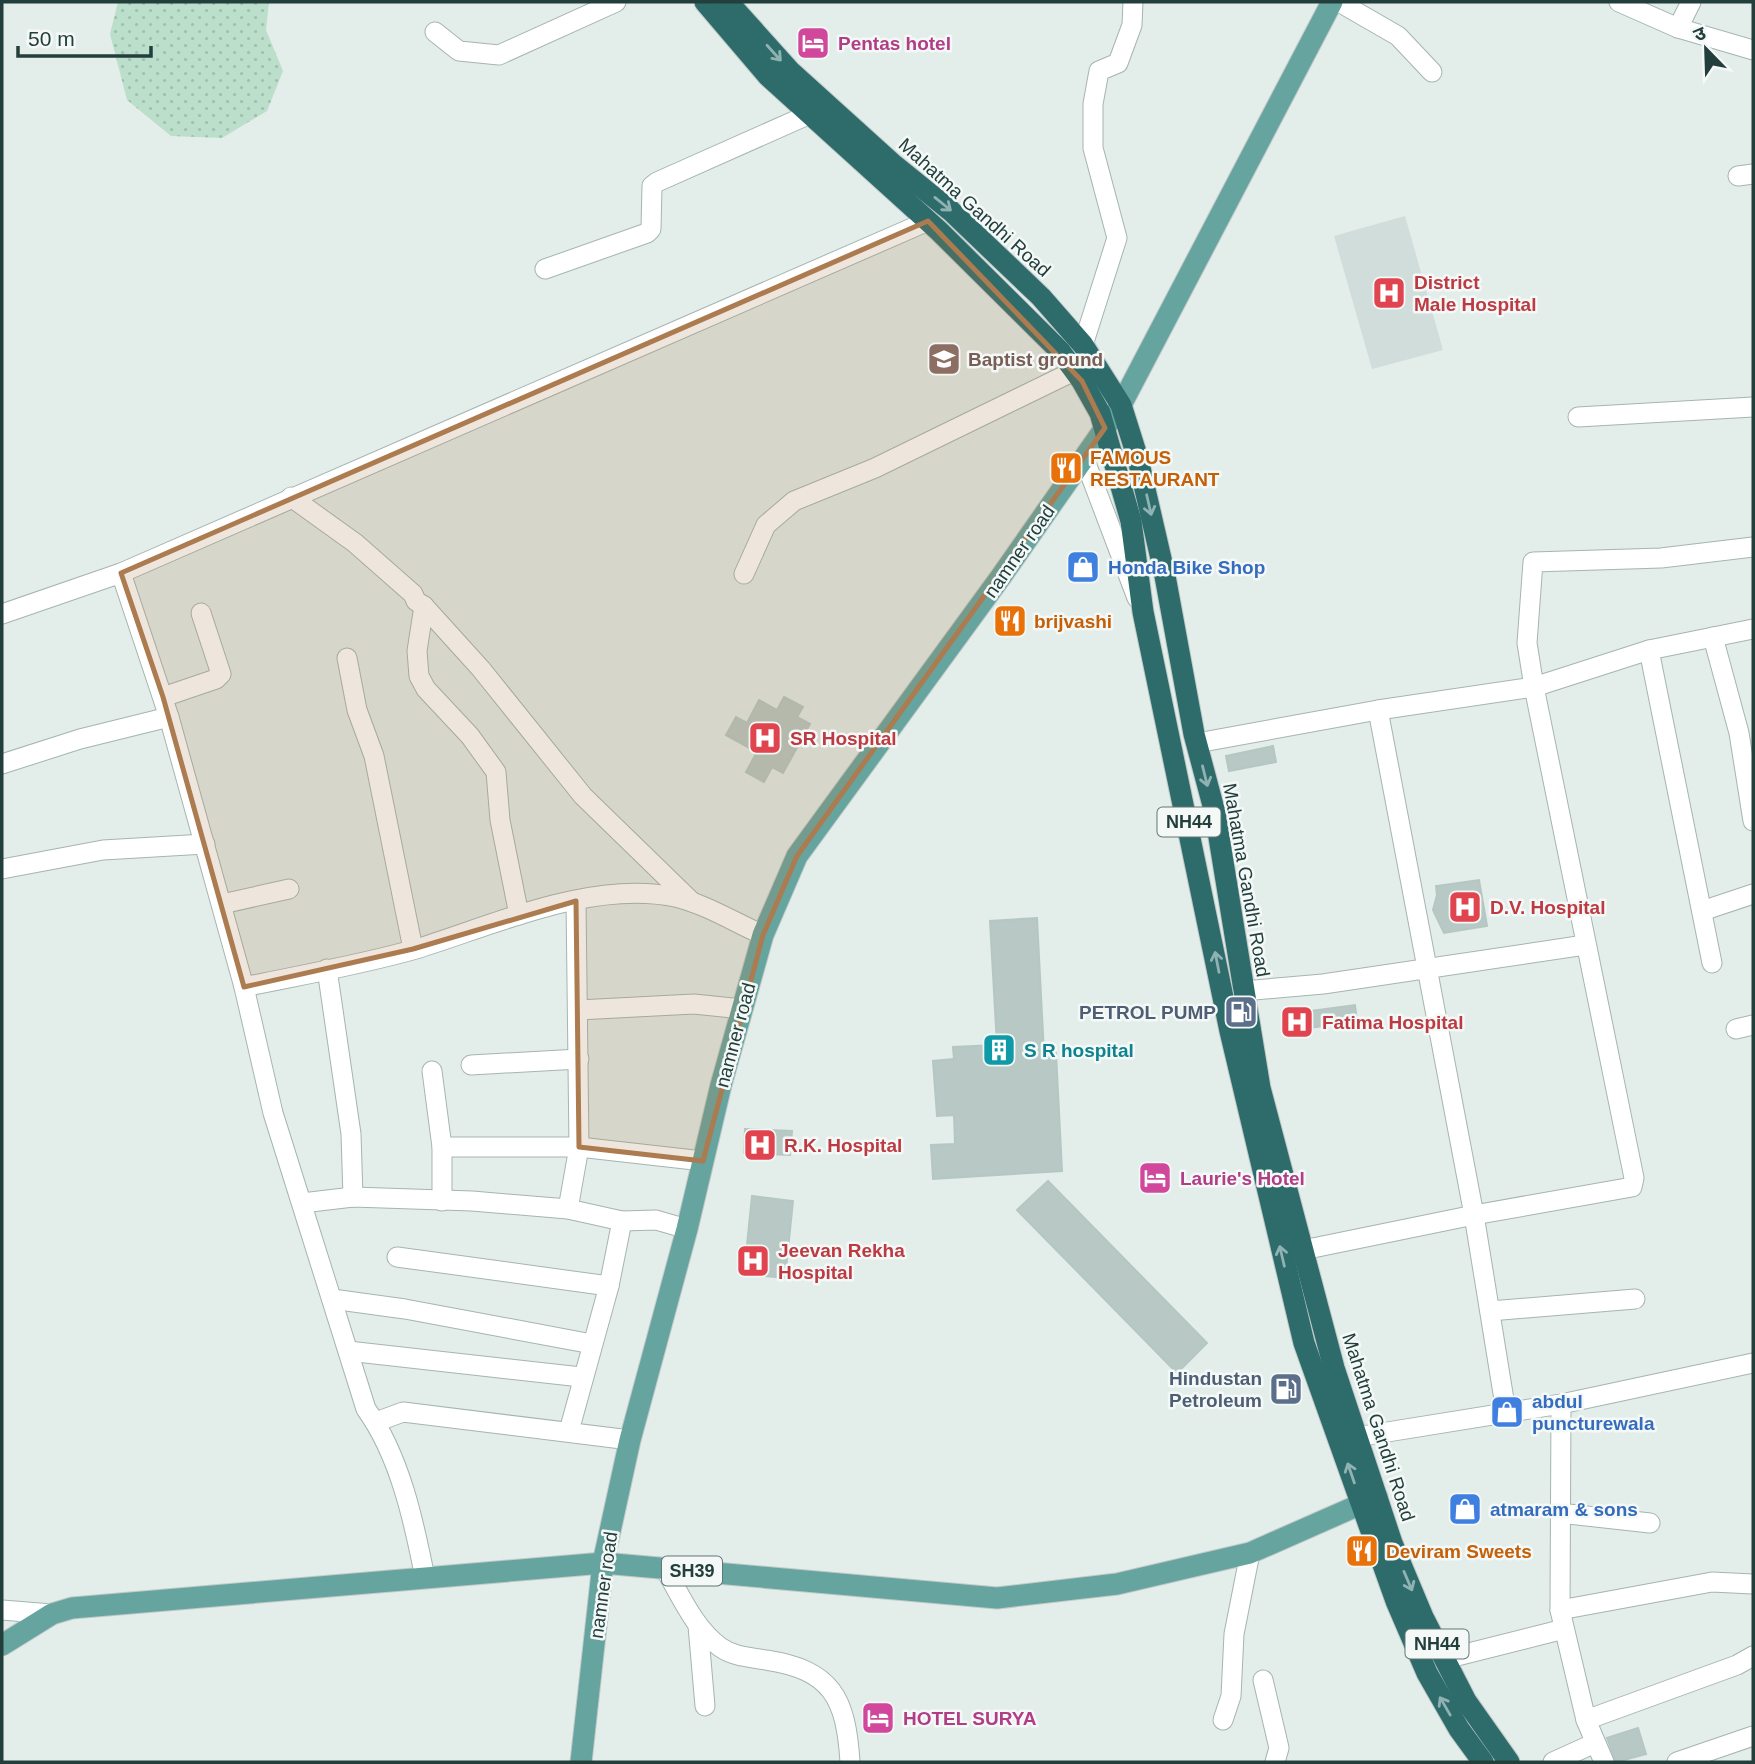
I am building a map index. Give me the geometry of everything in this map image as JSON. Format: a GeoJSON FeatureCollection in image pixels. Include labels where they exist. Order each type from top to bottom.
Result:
{"type":"FeatureCollection","features":[{"type":"Feature","properties":{"kind":"highway","name":"Mahatma Gandhi Road"},"geometry":{"type":"LineString","coordinates":[[705,2],[768,76],[928,221],[1060,351],[1100,413],[1131,521],[1145,619],[1230,1031],[1282,1255],[1304,1343],[1349,1438]]}},
{"type":"Feature","properties":{"kind":"highway","name":"Mahatma Gandhi Road"},"geometry":{"type":"LineString","coordinates":[[728,2],[790,71],[894,165],[951,211],[1041,297],[1083,345],[1121,405],[1138,459],[1165,576],[1197,743],[1215,813],[1260,1088],[1334,1368],[1349,1438],[1369,1499],[1396,1601],[1427,1672],[1459,1728],[1483,1762]]}},
{"type":"Feature","properties":{"kind":"highway","name":"Mahatma Gandhi Road"},"geometry":{"type":"LineString","coordinates":[[1369,1499],[1466,1701],[1509,1762]]}},
{"type":"Feature","properties":{"kind":"main road","name":"namner road"},"geometry":{"type":"LineString","coordinates":[[581,1762],[603,1563],[630,1440],[763,935],[797,856],[1121,405],[1332,2]]}},
{"type":"Feature","properties":{"kind":"main road","name":"SH39"},"geometry":{"type":"LineString","coordinates":[[2,1645],[52,1614],[72,1608],[603,1563],[997,1598],[1117,1584],[1250,1553],[1369,1499]]}},
{"type":"Feature","properties":{"kind":"street"},"geometry":{"type":"LineString","coordinates":[[435,32],[459,51],[499,55],[616,2]]}},
{"type":"Feature","properties":{"kind":"street"},"geometry":{"type":"LineString","coordinates":[[1083,345],[1117,238],[1093,148],[1093,104],[1099,71],[1118,63],[1132,25],[1133,2]]}},
{"type":"Feature","properties":{"kind":"street"},"geometry":{"type":"LineString","coordinates":[[1339,2],[1398,36],[1432,72]]}},
{"type":"Feature","properties":{"kind":"street"},"geometry":{"type":"LineString","coordinates":[[1619,2],[1678,28],[1753,50]]}},
{"type":"Feature","properties":{"kind":"street"},"geometry":{"type":"LineString","coordinates":[[1678,28],[1692,2]]}},
{"type":"Feature","properties":{"kind":"street"},"geometry":{"type":"LineString","coordinates":[[545,269],[647,233],[651,229],[652,186],[657,182],[810,114]]}},
{"type":"Feature","properties":{"kind":"street"},"geometry":{"type":"LineString","coordinates":[[2,614],[121,573],[928,221]]}},
{"type":"Feature","properties":{"kind":"street"},"geometry":{"type":"LineString","coordinates":[[744,574],[766,525],[794,501],[875,468],[1074,371]]}},
{"type":"Feature","properties":{"kind":"street"},"geometry":{"type":"LineString","coordinates":[[1578,417],[1753,407]]}},
{"type":"Feature","properties":{"kind":"street"},"geometry":{"type":"LineString","coordinates":[[1083,458],[1145,619]]}},
{"type":"Feature","properties":{"kind":"street"},"geometry":{"type":"LineString","coordinates":[[291,497],[355,543],[424,606],[489,679],[583,796],[692,902]]}},
{"type":"Feature","properties":{"kind":"street"},"geometry":{"type":"LineString","coordinates":[[1303,1250],[1474,1214],[1628,1190],[1634,1182],[1534,687],[1527,643],[1533,562],[1661,558],[1753,547]]}},
{"type":"Feature","properties":{"kind":"street"},"geometry":{"type":"LineString","coordinates":[[121,573],[163,697],[222,904],[273,1113],[366,1409],[376,1422],[407,1504],[425,1578]]}},
{"type":"Feature","properties":{"kind":"street"},"geometry":{"type":"LineString","coordinates":[[424,606],[417,651],[419,676],[426,689],[470,736],[494,767],[500,820],[519,915]]}},
{"type":"Feature","properties":{"kind":"street"},"geometry":{"type":"LineString","coordinates":[[163,697],[215,679],[221,674],[201,613]]}},
{"type":"Feature","properties":{"kind":"street"},"geometry":{"type":"LineString","coordinates":[[1197,743],[1378,710],[1534,687],[1649,650],[1753,629]]}},
{"type":"Feature","properties":{"kind":"street"},"geometry":{"type":"LineString","coordinates":[[1713,637],[1746,731],[1753,821]]}},
{"type":"Feature","properties":{"kind":"street"},"geometry":{"type":"LineString","coordinates":[[1649,650],[1712,963]]}},
{"type":"Feature","properties":{"kind":"street"},"geometry":{"type":"LineString","coordinates":[[347,658],[357,710],[374,756],[414,949]]}},
{"type":"Feature","properties":{"kind":"street"},"geometry":{"type":"LineString","coordinates":[[1378,710],[1474,1214],[1506,1412]]}},
{"type":"Feature","properties":{"kind":"street"},"geometry":{"type":"LineString","coordinates":[[2,764],[80,739],[169,717]]}},
{"type":"Feature","properties":{"kind":"street"},"geometry":{"type":"LineString","coordinates":[[2,869],[103,850],[205,844]]}},
{"type":"Feature","properties":{"kind":"street"},"geometry":{"type":"LineString","coordinates":[[222,904],[289,889]]}},
{"type":"Feature","properties":{"kind":"street"},"geometry":{"type":"LineString","coordinates":[[1702,911],[1753,894]]}},
{"type":"Feature","properties":{"kind":"street"},"geometry":{"type":"LineString","coordinates":[[244,987],[414,949],[519,915],[576,901],[616,896],[664,896],[692,902],[763,935]]}},
{"type":"Feature","properties":{"kind":"street"},"geometry":{"type":"LineString","coordinates":[[569,1209],[579,1147],[576,901]]}},
{"type":"Feature","properties":{"kind":"street"},"geometry":{"type":"LineString","coordinates":[[1243,991],[1323,984],[1585,945]]}},
{"type":"Feature","properties":{"kind":"street"},"geometry":{"type":"LineString","coordinates":[[327,969],[351,1134],[353,1197]]}},
{"type":"Feature","properties":{"kind":"street"},"geometry":{"type":"LineString","coordinates":[[578,1010],[694,1004],[742,1009]]}},
{"type":"Feature","properties":{"kind":"street"},"geometry":{"type":"LineString","coordinates":[[471,1065],[579,1059]]}},
{"type":"Feature","properties":{"kind":"street"},"geometry":{"type":"LineString","coordinates":[[432,1071],[442,1147],[442,1201]]}},
{"type":"Feature","properties":{"kind":"street"},"geometry":{"type":"LineString","coordinates":[[442,1147],[579,1147],[703,1161]]}},
{"type":"Feature","properties":{"kind":"street"},"geometry":{"type":"LineString","coordinates":[[302,1203],[353,1197],[569,1209],[622,1221],[656,1220],[687,1229]]}},
{"type":"Feature","properties":{"kind":"street"},"geometry":{"type":"LineString","coordinates":[[569,1431],[581,1377],[609,1286],[622,1221]]}},
{"type":"Feature","properties":{"kind":"street"},"geometry":{"type":"LineString","coordinates":[[397,1257],[609,1286]]}},
{"type":"Feature","properties":{"kind":"street"},"geometry":{"type":"LineString","coordinates":[[332,1299],[405,1309],[592,1344]]}},
{"type":"Feature","properties":{"kind":"street"},"geometry":{"type":"LineString","coordinates":[[1490,1311],[1635,1299]]}},
{"type":"Feature","properties":{"kind":"street"},"geometry":{"type":"LineString","coordinates":[[348,1351],[581,1377]]}},
{"type":"Feature","properties":{"kind":"street"},"geometry":{"type":"LineString","coordinates":[[1349,1438],[1560,1404],[1753,1363]]}},
{"type":"Feature","properties":{"kind":"street"},"geometry":{"type":"LineString","coordinates":[[1560,1404],[1562,1620],[1587,1720],[1604,1762]]}},
{"type":"Feature","properties":{"kind":"street"},"geometry":{"type":"LineString","coordinates":[[376,1422],[403,1412],[630,1440]]}},
{"type":"Feature","properties":{"kind":"street"},"geometry":{"type":"LineString","coordinates":[[1559,1513],[1650,1523]]}},
{"type":"Feature","properties":{"kind":"street"},"geometry":{"type":"LineString","coordinates":[[1223,1720],[1231,1696],[1234,1634],[1250,1553]]}},
{"type":"Feature","properties":{"kind":"street"},"geometry":{"type":"LineString","coordinates":[[665,1569],[698,1626],[734,1654],[804,1667],[814,1672],[838,1700],[845,1718],[850,1762]]}},
{"type":"Feature","properties":{"kind":"street"},"geometry":{"type":"LineString","coordinates":[[1445,1659],[1562,1620],[1712,1582],[1753,1584]]}},
{"type":"Feature","properties":{"kind":"street"},"geometry":{"type":"LineString","coordinates":[[2,1610],[52,1614]]}},
{"type":"Feature","properties":{"kind":"street"},"geometry":{"type":"LineString","coordinates":[[698,1626],[705,1706]]}},
{"type":"Feature","properties":{"kind":"street"},"geometry":{"type":"LineString","coordinates":[[1587,1720],[1737,1665],[1753,1656]]}},
{"type":"Feature","properties":{"kind":"street"},"geometry":{"type":"LineString","coordinates":[[1263,1680],[1279,1748],[1275,1762]]}},
{"type":"Feature","properties":{"kind":"street"},"geometry":{"type":"LineString","coordinates":[[1677,1762],[1753,1736]]}},
{"type":"Feature","properties":{"kind":"street"},"geometry":{"type":"LineString","coordinates":[[1553,1762],[1595,1743]]}},
{"type":"Feature","properties":{"kind":"highlighted area"},"geometry":{"type":"Polygon","coordinates":[[[928,221],[1082,381],[1105,428],[797,856],[763,935],[703,1161],[579,1147],[576,901],[413,949],[244,987],[163,697],[121,573],[928,221]]]}},
{"type":"Feature","properties":{"kind":"shaded area","name":"District Male Hospital"},"geometry":{"type":"Polygon","coordinates":[[[1405,216],[1443,350],[1372,369],[1334,236],[1405,216]]]}},
{"type":"Feature","properties":{"kind":"green space"},"geometry":{"type":"Polygon","coordinates":[[[118,2],[269,2],[266,30],[283,71],[267,111],[222,138],[171,136],[127,100],[110,34],[118,2]]]}},
{"type":"Feature","properties":{"kind":"building"},"geometry":{"type":"Polygon","coordinates":[[[784,697],[803,707],[797,717],[810,724],[783,773],[772,767],[764,782],[746,772],[757,752],[726,735],[736,717],[747,723],[759,700],[777,710],[784,697]]]}},
{"type":"Feature","properties":{"kind":"building"},"geometry":{"type":"Polygon","coordinates":[[[1273,746],[1276,762],[1229,771],[1226,756],[1273,746]]]}},
{"type":"Feature","properties":{"kind":"building"},"geometry":{"type":"Polygon","coordinates":[[[1479,880],[1487,926],[1444,933],[1433,910],[1437,895],[1436,886],[1479,880]]]}},
{"type":"Feature","properties":{"kind":"building","name":"S R hospital"},"geometry":{"type":"Polygon","coordinates":[[[1037,918],[1044,1054],[1056,1053],[1062,1171],[933,1179],[931,1145],[955,1144],[954,1115],[937,1116],[933,1061],[954,1059],[953,1047],[997,1045],[990,921],[1037,918]]]}},
{"type":"Feature","properties":{"kind":"building"},"geometry":{"type":"Polygon","coordinates":[[[1355,1005],[1357,1021],[1289,1031],[1287,1014],[1355,1005]]]}},
{"type":"Feature","properties":{"kind":"building"},"geometry":{"type":"Polygon","coordinates":[[[745,1129],[792,1131],[790,1155],[744,1153],[745,1129]]]}},
{"type":"Feature","properties":{"kind":"building"},"geometry":{"type":"Polygon","coordinates":[[[1048,1181],[1207,1343],[1177,1373],[1017,1210],[1048,1181]]]}},
{"type":"Feature","properties":{"kind":"building"},"geometry":{"type":"Polygon","coordinates":[[[752,1196],[793,1201],[785,1278],[744,1274],[752,1196]]]}},
{"type":"Feature","properties":{"kind":"building"},"geometry":{"type":"Polygon","coordinates":[[[1638,1728],[1646,1754],[1616,1762],[1607,1738],[1638,1728]]]}},
{"type":"Feature","properties":{"kind":"place","name":"Pentas hotel"},"geometry":{"type":"Point","coordinates":[813,43]}},
{"type":"Feature","properties":{"kind":"place","name":"District Male Hospital"},"geometry":{"type":"Point","coordinates":[1389,293]}},
{"type":"Feature","properties":{"kind":"place","name":"Baptist ground"},"geometry":{"type":"Point","coordinates":[944,359]}},
{"type":"Feature","properties":{"kind":"place","name":"FAMOUS RESTAURANT"},"geometry":{"type":"Point","coordinates":[1066,468]}},
{"type":"Feature","properties":{"kind":"place","name":"Honda Bike Shop"},"geometry":{"type":"Point","coordinates":[1083,567]}},
{"type":"Feature","properties":{"kind":"place","name":"brijvashi"},"geometry":{"type":"Point","coordinates":[1010,621]}},
{"type":"Feature","properties":{"kind":"place","name":"SR Hospital"},"geometry":{"type":"Point","coordinates":[765,738]}},
{"type":"Feature","properties":{"kind":"place","name":"D.V. Hospital"},"geometry":{"type":"Point","coordinates":[1465,907]}},
{"type":"Feature","properties":{"kind":"place","name":"PETROL PUMP"},"geometry":{"type":"Point","coordinates":[1241,1012]}},
{"type":"Feature","properties":{"kind":"place","name":"Fatima Hospital"},"geometry":{"type":"Point","coordinates":[1297,1022]}},
{"type":"Feature","properties":{"kind":"place","name":"S R hospital"},"geometry":{"type":"Point","coordinates":[999,1050]}},
{"type":"Feature","properties":{"kind":"place","name":"R.K. Hospital"},"geometry":{"type":"Point","coordinates":[760,1145]}},
{"type":"Feature","properties":{"kind":"place","name":"Laurie's Hotel"},"geometry":{"type":"Point","coordinates":[1155,1178]}},
{"type":"Feature","properties":{"kind":"place","name":"Jeevan Rekha Hospital"},"geometry":{"type":"Point","coordinates":[753,1261]}},
{"type":"Feature","properties":{"kind":"place","name":"Hindustan Petroleum"},"geometry":{"type":"Point","coordinates":[1286,1389]}},
{"type":"Feature","properties":{"kind":"place","name":"abdul puncturewala"},"geometry":{"type":"Point","coordinates":[1507,1412]}},
{"type":"Feature","properties":{"kind":"place","name":"atmaram & sons"},"geometry":{"type":"Point","coordinates":[1465,1509]}},
{"type":"Feature","properties":{"kind":"place","name":"Deviram Sweets"},"geometry":{"type":"Point","coordinates":[1362,1551]}},
{"type":"Feature","properties":{"kind":"place","name":"HOTEL SURYA"},"geometry":{"type":"Point","coordinates":[878,1718]}}]}
